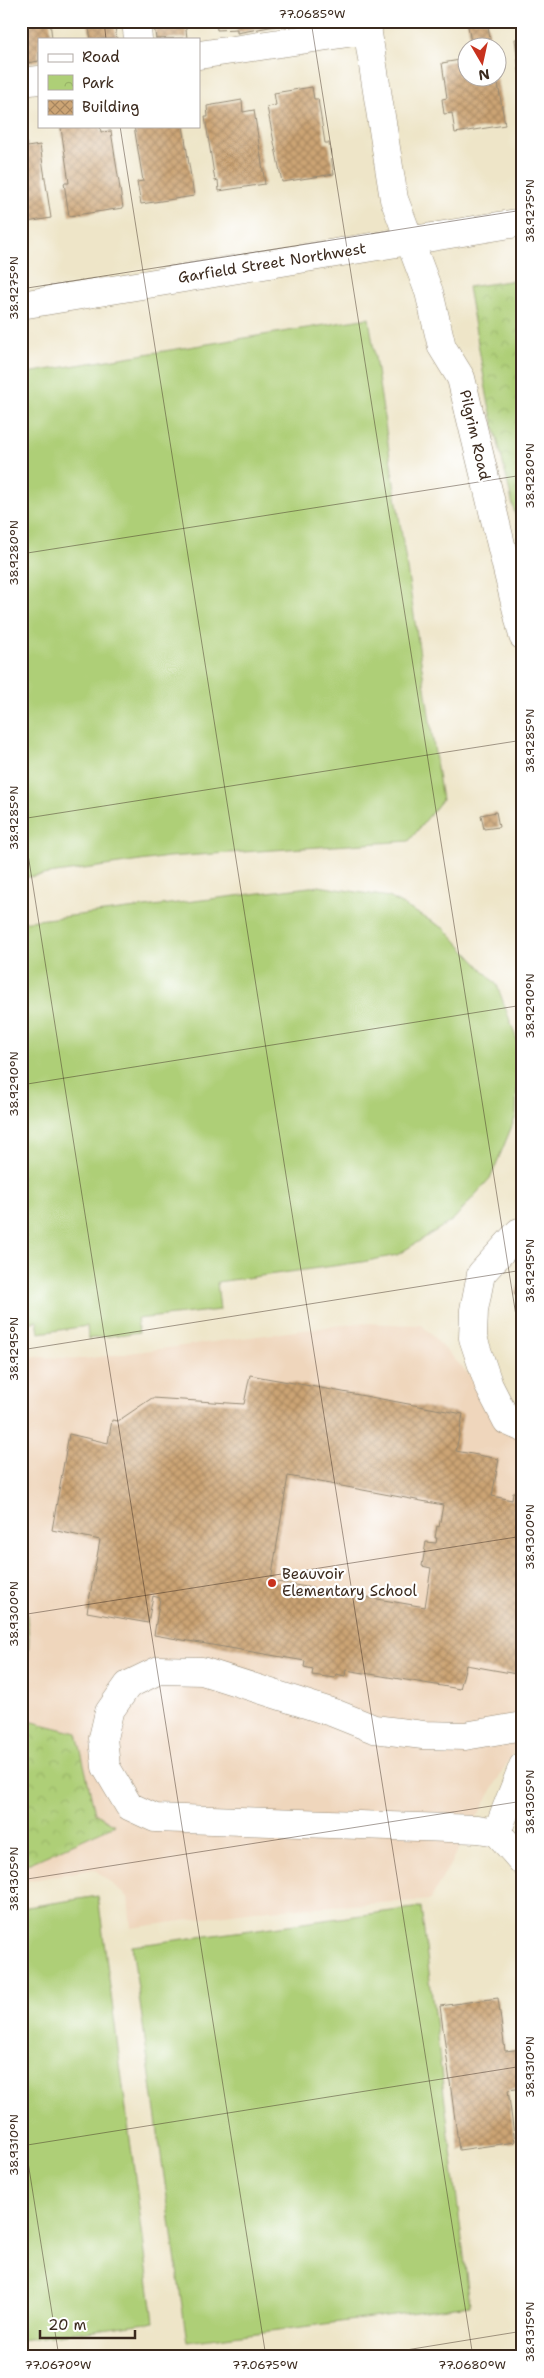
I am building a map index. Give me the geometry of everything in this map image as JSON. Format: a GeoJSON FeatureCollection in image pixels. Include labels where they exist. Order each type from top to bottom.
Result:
{"type":"FeatureCollection","features":[{"type":"Feature","properties":{"kind":"main road"},"geometry":{"type":"LineString","coordinates":[[136,21],[138,38]]}},
{"type":"Feature","properties":{"kind":"main road"},"geometry":{"type":"LineString","coordinates":[[200,55],[367,26]]}},
{"type":"Feature","properties":{"kind":"main road","name":"Pilgrim Road"},"geometry":{"type":"LineString","coordinates":[[367,26],[394,199],[429,292],[442,347],[461,378],[523,636]]}},
{"type":"Feature","properties":{"kind":"main road"},"geometry":{"type":"LineString","coordinates":[[21,82],[38,80]]}},
{"type":"Feature","properties":{"kind":"main road","name":"Garfield Street Northwest"},"geometry":{"type":"LineString","coordinates":[[21,305],[523,222]]}},
{"type":"Feature","properties":{"kind":"main road"},"geometry":{"type":"LineString","coordinates":[[523,1231],[519,1232],[481,1274],[474,1310],[473,1338],[489,1386],[507,1422],[523,1428]]}},
{"type":"Feature","properties":{"kind":"main road"},"geometry":{"type":"LineString","coordinates":[[523,1726],[465,1736],[423,1735],[374,1729],[334,1713],[202,1671],[159,1670],[128,1685],[109,1712],[103,1738],[106,1767],[129,1806],[155,1818],[478,1829],[497,1832],[523,1862]]}},
{"type":"Feature","properties":{"kind":"main road"},"geometry":{"type":"LineString","coordinates":[[497,1832],[523,1766]]}},
{"type":"Feature","properties":{"kind":"shaded area","name":"Beauvoir Elementary School"},"geometry":{"type":"Polygon","coordinates":[[[357,1323],[422,1325],[523,1431],[523,1735],[430,1900],[254,1911],[131,1928],[128,1897],[94,1869],[21,1882],[21,1356],[83,1359],[357,1323]]]}},
{"type":"Feature","properties":{"kind":"green space"},"geometry":{"type":"Polygon","coordinates":[[[523,279],[523,548],[488,400],[468,287],[523,279]]]}},
{"type":"Feature","properties":{"kind":"green space"},"geometry":{"type":"Polygon","coordinates":[[[369,318],[442,800],[409,841],[168,857],[21,878],[21,374],[369,318]]]}},
{"type":"Feature","properties":{"kind":"green space"},"geometry":{"type":"Polygon","coordinates":[[[318,886],[389,897],[445,929],[497,985],[518,1043],[516,1116],[491,1177],[453,1220],[397,1255],[362,1262],[217,1282],[220,1310],[137,1319],[139,1332],[88,1339],[87,1326],[39,1333],[37,1321],[21,1324],[21,922],[318,886]]]}},
{"type":"Feature","properties":{"kind":"green space"},"geometry":{"type":"Polygon","coordinates":[[[21,1495],[22,1565],[29,1638],[25,1720],[77,1733],[95,1813],[115,1825],[21,1867],[21,1495]]]}},
{"type":"Feature","properties":{"kind":"green space"},"geometry":{"type":"Polygon","coordinates":[[[98,1896],[154,2322],[21,2340],[21,1908],[98,1896]]]}},
{"type":"Feature","properties":{"kind":"green space"},"geometry":{"type":"Polygon","coordinates":[[[421,1907],[470,2305],[187,2342],[132,1946],[421,1907]]]}},
{"type":"Feature","properties":{"kind":"building"},"geometry":{"type":"Polygon","coordinates":[[[21,21],[50,21],[52,38],[38,38],[38,61],[21,64],[21,21]]]}},
{"type":"Feature","properties":{"kind":"building"},"geometry":{"type":"Polygon","coordinates":[[[114,21],[117,38],[91,38],[88,24],[114,21]]]}},
{"type":"Feature","properties":{"kind":"building"},"geometry":{"type":"Polygon","coordinates":[[[185,21],[187,38],[156,38],[154,26],[185,21]]]}},
{"type":"Feature","properties":{"kind":"building"},"geometry":{"type":"Polygon","coordinates":[[[216,21],[291,21],[291,23],[237,33],[237,29],[217,30],[216,21]]]}},
{"type":"Feature","properties":{"kind":"building"},"geometry":{"type":"Polygon","coordinates":[[[467,21],[487,21],[490,38],[470,38],[467,21]]]}},
{"type":"Feature","properties":{"kind":"building"},"geometry":{"type":"Polygon","coordinates":[[[523,38],[523,94],[522,94],[515,39],[523,38]]]}},
{"type":"Feature","properties":{"kind":"building"},"geometry":{"type":"Polygon","coordinates":[[[456,61],[456,88],[499,88],[505,125],[455,133],[452,113],[444,114],[442,99],[447,98],[442,63],[456,61]]]}},
{"type":"Feature","properties":{"kind":"building"},"geometry":{"type":"Polygon","coordinates":[[[312,87],[314,99],[318,99],[325,143],[329,143],[334,174],[282,182],[267,107],[276,105],[274,93],[312,87]]]}},
{"type":"Feature","properties":{"kind":"building"},"geometry":{"type":"Polygon","coordinates":[[[242,100],[243,112],[254,110],[265,184],[219,191],[218,180],[215,181],[205,117],[208,117],[207,106],[242,100]]]}},
{"type":"Feature","properties":{"kind":"building"},"geometry":{"type":"Polygon","coordinates":[[[61,128],[100,128],[101,132],[111,131],[123,208],[69,216],[64,183],[69,183],[61,128]]]}},
{"type":"Feature","properties":{"kind":"building"},"geometry":{"type":"Polygon","coordinates":[[[134,128],[183,128],[194,196],[141,204],[137,182],[143,181],[134,128]]]}},
{"type":"Feature","properties":{"kind":"building"},"geometry":{"type":"Polygon","coordinates":[[[21,136],[26,136],[27,147],[40,145],[51,218],[21,223],[21,136]]]}},
{"type":"Feature","properties":{"kind":"building"},"geometry":{"type":"Polygon","coordinates":[[[496,812],[499,827],[484,829],[481,815],[496,812]]]}},
{"type":"Feature","properties":{"kind":"building"},"geometry":{"type":"Polygon","coordinates":[[[523,1275],[523,1297],[515,1294],[523,1275]]]}},
{"type":"Feature","properties":{"kind":"building"},"geometry":{"type":"Polygon","coordinates":[[[250,1375],[463,1414],[456,1451],[499,1459],[492,1496],[512,1500],[513,1492],[523,1494],[522,1675],[466,1665],[460,1689],[346,1670],[345,1676],[336,1674],[335,1678],[312,1675],[313,1669],[304,1667],[305,1661],[154,1635],[160,1598],[153,1596],[148,1623],[87,1612],[100,1540],[52,1530],[69,1434],[108,1443],[112,1420],[118,1421],[152,1398],[244,1404],[250,1375]],[[288,1476],[271,1581],[425,1607],[431,1568],[422,1566],[426,1542],[436,1543],[437,1526],[439,1527],[443,1505],[288,1476]]]}},
{"type":"Feature","properties":{"kind":"building"},"geometry":{"type":"Polygon","coordinates":[[[498,1998],[505,2051],[523,2049],[523,2088],[508,2090],[515,2142],[459,2150],[440,2006],[498,1998]]]}},
{"type":"Feature","properties":{"kind":"place","name":"Beauvoir Elementary School"},"geometry":{"type":"Point","coordinates":[272,1583]}}]}
